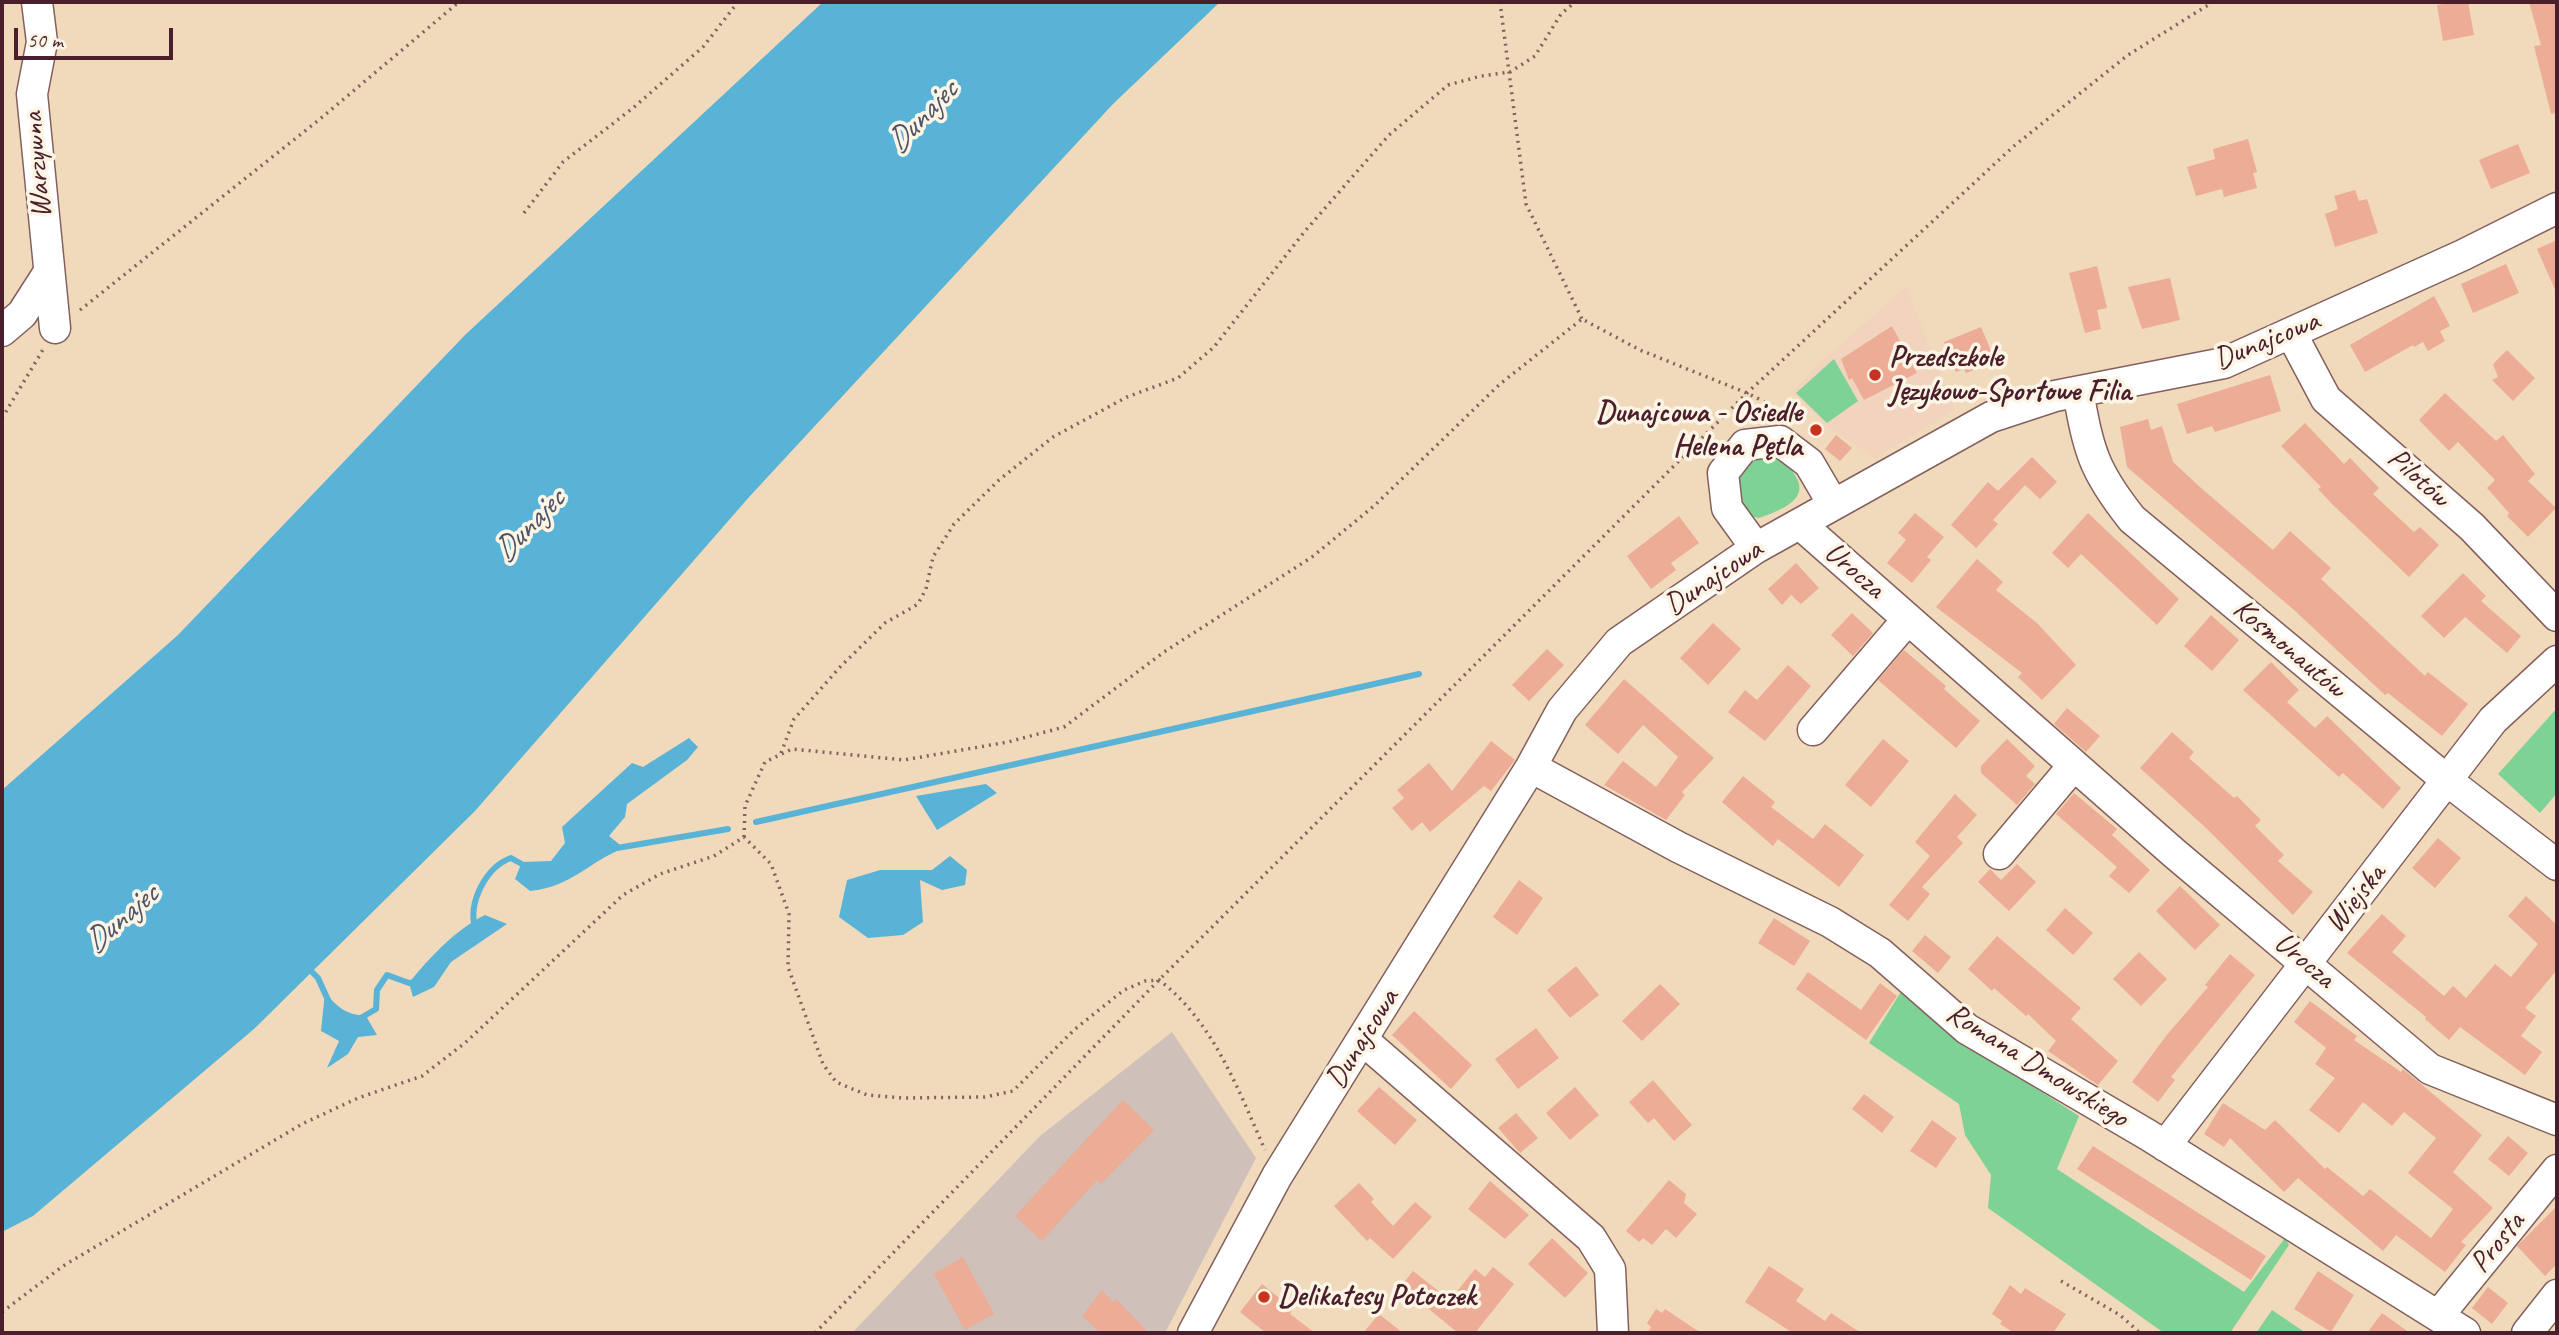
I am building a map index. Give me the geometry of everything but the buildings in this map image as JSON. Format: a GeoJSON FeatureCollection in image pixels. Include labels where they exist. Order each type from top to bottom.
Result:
{"type":"FeatureCollection","features":[{"type":"Feature","properties":{"kind":"street","name":"Warzywna"},"geometry":{"type":"LineString","coordinates":[[37,2],[41,42],[32,94],[47,275],[54,307],[55,328]]}},
{"type":"Feature","properties":{"kind":"street","name":"Dunajcowa"},"geometry":{"type":"LineString","coordinates":[[1206,1328],[1277,1176],[1364,1041],[1531,767],[1562,710],[1619,642],[1756,548],[1991,417],[2078,391],[2224,363],[2557,208]]}},
{"type":"Feature","properties":{"kind":"street"},"geometry":{"type":"LineString","coordinates":[[2,331],[22,314],[47,275]]}},
{"type":"Feature","properties":{"kind":"street","name":"Pilotów"},"geometry":{"type":"LineString","coordinates":[[2291,333],[2326,399],[2472,527],[2557,616]]}},
{"type":"Feature","properties":{"kind":"street","name":"Kosmonautów"},"geometry":{"type":"LineString","coordinates":[[2078,391],[2090,456],[2110,491],[2132,519],[2449,782],[2557,865]]}},
{"type":"Feature","properties":{"kind":"street"},"geometry":{"type":"LineString","coordinates":[[1756,548],[1727,508],[1723,473],[1745,445],[1780,441],[1809,463],[1833,505]]}},
{"type":"Feature","properties":{"kind":"street","name":"Urocza"},"geometry":{"type":"LineString","coordinates":[[1800,524],[2074,765],[2430,1069],[2557,1119]]}},
{"type":"Feature","properties":{"kind":"street","name":"Urocza"},"geometry":{"type":"LineString","coordinates":[[1813,730],[1908,619]]}},
{"type":"Feature","properties":{"kind":"street","name":"Wiejska"},"geometry":{"type":"LineString","coordinates":[[2165,1146],[2449,782],[2493,720],[2557,661]]}},
{"type":"Feature","properties":{"kind":"street"},"geometry":{"type":"LineString","coordinates":[[1999,854],[2074,765]]}},
{"type":"Feature","properties":{"kind":"street","name":"Romana Dmowskiego"},"geometry":{"type":"LineString","coordinates":[[1531,767],[1678,847],[1830,922],[1880,953],[1967,1029],[2165,1146],[2465,1333]]}},
{"type":"Feature","properties":{"kind":"street"},"geometry":{"type":"LineString","coordinates":[[1364,1041],[1591,1238],[1610,1269],[1613,1333]]}},
{"type":"Feature","properties":{"kind":"street","name":"Prosta"},"geometry":{"type":"LineString","coordinates":[[2438,1316],[2557,1170]]}},
{"type":"Feature","properties":{"kind":"street"},"geometry":{"type":"LineString","coordinates":[[2527,1333],[2557,1295]]}},
{"type":"Feature","properties":{"kind":"path"},"geometry":{"type":"LineString","coordinates":[[2,418],[55,328],[115,285],[459,2]]}},
{"type":"Feature","properties":{"kind":"path"},"geometry":{"type":"LineString","coordinates":[[524,213],[563,162],[633,108],[703,47],[737,2]]}},
{"type":"Feature","properties":{"kind":"path"},"geometry":{"type":"LineString","coordinates":[[1500,2],[1526,204],[1582,319],[1640,350],[1765,402],[1780,441]]}},
{"type":"Feature","properties":{"kind":"path"},"geometry":{"type":"LineString","coordinates":[[780,755],[794,719],[841,666],[885,623],[918,604],[926,589],[933,557],[954,524],[999,480],[1053,437],[1127,397],[1178,378],[1214,347],[1305,231],[1389,135],[1448,85],[1510,72],[1535,56],[1561,14],[1575,2]]}},
{"type":"Feature","properties":{"kind":"path"},"geometry":{"type":"LineString","coordinates":[[815,1333],[1159,980],[1747,393],[2014,146],[2128,55],[2213,2]]}},
{"type":"Feature","properties":{"kind":"path"},"geometry":{"type":"LineString","coordinates":[[1277,1176],[1206,1029],[1176,993],[1159,980],[1145,981],[1124,990],[1075,1029],[1013,1091],[985,1097],[904,1098],[867,1095],[836,1082],[823,1064],[788,967],[789,914],[771,864],[744,837],[745,806],[765,762],[792,749],[904,760],[1008,743],[1064,726],[1164,652],[1312,557],[1374,506],[1500,384],[1582,319]]}},
{"type":"Feature","properties":{"kind":"path"},"geometry":{"type":"LineString","coordinates":[[2,1312],[63,1266],[302,1124],[358,1098],[422,1076],[465,1043],[623,895],[660,874],[714,856],[744,837]]}},
{"type":"Feature","properties":{"kind":"path"},"geometry":{"type":"LineString","coordinates":[[2061,1281],[2120,1315],[2140,1333]]}},
{"type":"Feature","properties":{"kind":"shaded area","name":"Przedszkole Językowo-Sportowe Filia"},"geometry":{"type":"Polygon","coordinates":[[[1906,287],[1955,410],[1875,458],[1825,425],[1792,392],[1824,359],[1906,287]]]}},
{"type":"Feature","properties":{"kind":"shaded area"},"geometry":{"type":"Polygon","coordinates":[[[1172,1032],[1256,1158],[1165,1333],[852,1333],[1040,1136],[1172,1032]]]}},
{"type":"Feature","properties":{"kind":"green space"},"geometry":{"type":"Polygon","coordinates":[[[1834,359],[1858,401],[1827,423],[1796,393],[1834,359]]]}},
{"type":"Feature","properties":{"kind":"green space"},"geometry":{"type":"Polygon","coordinates":[[[1772,451],[1794,473],[1799,490],[1796,498],[1776,512],[1759,518],[1750,516],[1734,495],[1739,469],[1747,460],[1772,451]]]}},
{"type":"Feature","properties":{"kind":"green space"},"geometry":{"type":"Polygon","coordinates":[[[2557,708],[2557,793],[2540,813],[2498,774],[2557,708]]]}},
{"type":"Feature","properties":{"kind":"green space"},"geometry":{"type":"Polygon","coordinates":[[[1904,987],[1966,1043],[2079,1116],[2057,1169],[2244,1292],[2285,1238],[2289,1245],[2230,1333],[2164,1333],[1988,1208],[1991,1175],[1965,1135],[1959,1104],[1869,1043],[1904,987]]]}},
{"type":"Feature","properties":{"kind":"green space"},"geometry":{"type":"Polygon","coordinates":[[[2272,1310],[2306,1333],[2256,1333],[2272,1310]]]}},
{"type":"Feature","properties":{"kind":"water","name":"Dunajec"},"geometry":{"type":"Polygon","coordinates":[[[823,2],[1220,2],[1113,104],[750,496],[475,811],[254,1029],[33,1216],[2,1232],[2,790],[178,635],[465,335],[823,2]]]}},
{"type":"Feature","properties":{"kind":"water"},"geometry":{"type":"Polygon","coordinates":[[[689,738],[698,747],[687,760],[627,804],[625,817],[609,836],[624,848],[569,879],[545,889],[530,891],[515,879],[522,862],[551,861],[565,843],[562,827],[632,763],[643,767],[689,738]]]}},
{"type":"Feature","properties":{"kind":"water"},"geometry":{"type":"Polygon","coordinates":[[[986,784],[997,793],[937,830],[916,796],[986,784]]]}},
{"type":"Feature","properties":{"kind":"water"},"geometry":{"type":"Polygon","coordinates":[[[950,856],[967,870],[965,885],[942,890],[920,880],[923,922],[903,935],[868,938],[839,917],[847,880],[880,870],[932,870],[950,856]]]}},
{"type":"Feature","properties":{"kind":"water"},"geometry":{"type":"Polygon","coordinates":[[[485,915],[507,924],[451,962],[434,987],[413,997],[409,983],[425,964],[453,936],[485,915]]]}},
{"type":"Feature","properties":{"kind":"water"},"geometry":{"type":"Polygon","coordinates":[[[325,992],[342,1009],[366,1016],[377,1035],[358,1037],[348,1054],[327,1068],[339,1041],[321,1031],[325,992]]]}},
{"type":"Feature","properties":{"kind":"waterway"},"geometry":{"type":"LineString","coordinates":[[756,822],[1419,674]]}},
{"type":"Feature","properties":{"kind":"waterway"},"geometry":{"type":"LineString","coordinates":[[617,848],[728,829]]}},
{"type":"Feature","properties":{"kind":"waterway"},"geometry":{"type":"LineString","coordinates":[[475,928],[474,907],[487,877],[511,858],[527,867]]}},
{"type":"Feature","properties":{"kind":"waterway"},"geometry":{"type":"LineString","coordinates":[[308,968],[318,978],[328,1000]]}},
{"type":"Feature","properties":{"kind":"waterway"},"geometry":{"type":"LineString","coordinates":[[359,1019],[376,1009],[377,990],[387,975],[409,983],[416,982]]}},
{"type":"Feature","properties":{"kind":"place","name":"Przedszkole Językowo-Sportowe Filia"},"geometry":{"type":"Point","coordinates":[1875,375]}},
{"type":"Feature","properties":{"kind":"place","name":"Dunajcowa - Osiedle Helena Pętla"},"geometry":{"type":"Point","coordinates":[1816,430]}},
{"type":"Feature","properties":{"kind":"place","name":"Delikatesy Potoczek"},"geometry":{"type":"Point","coordinates":[1264,1297]}}]}
